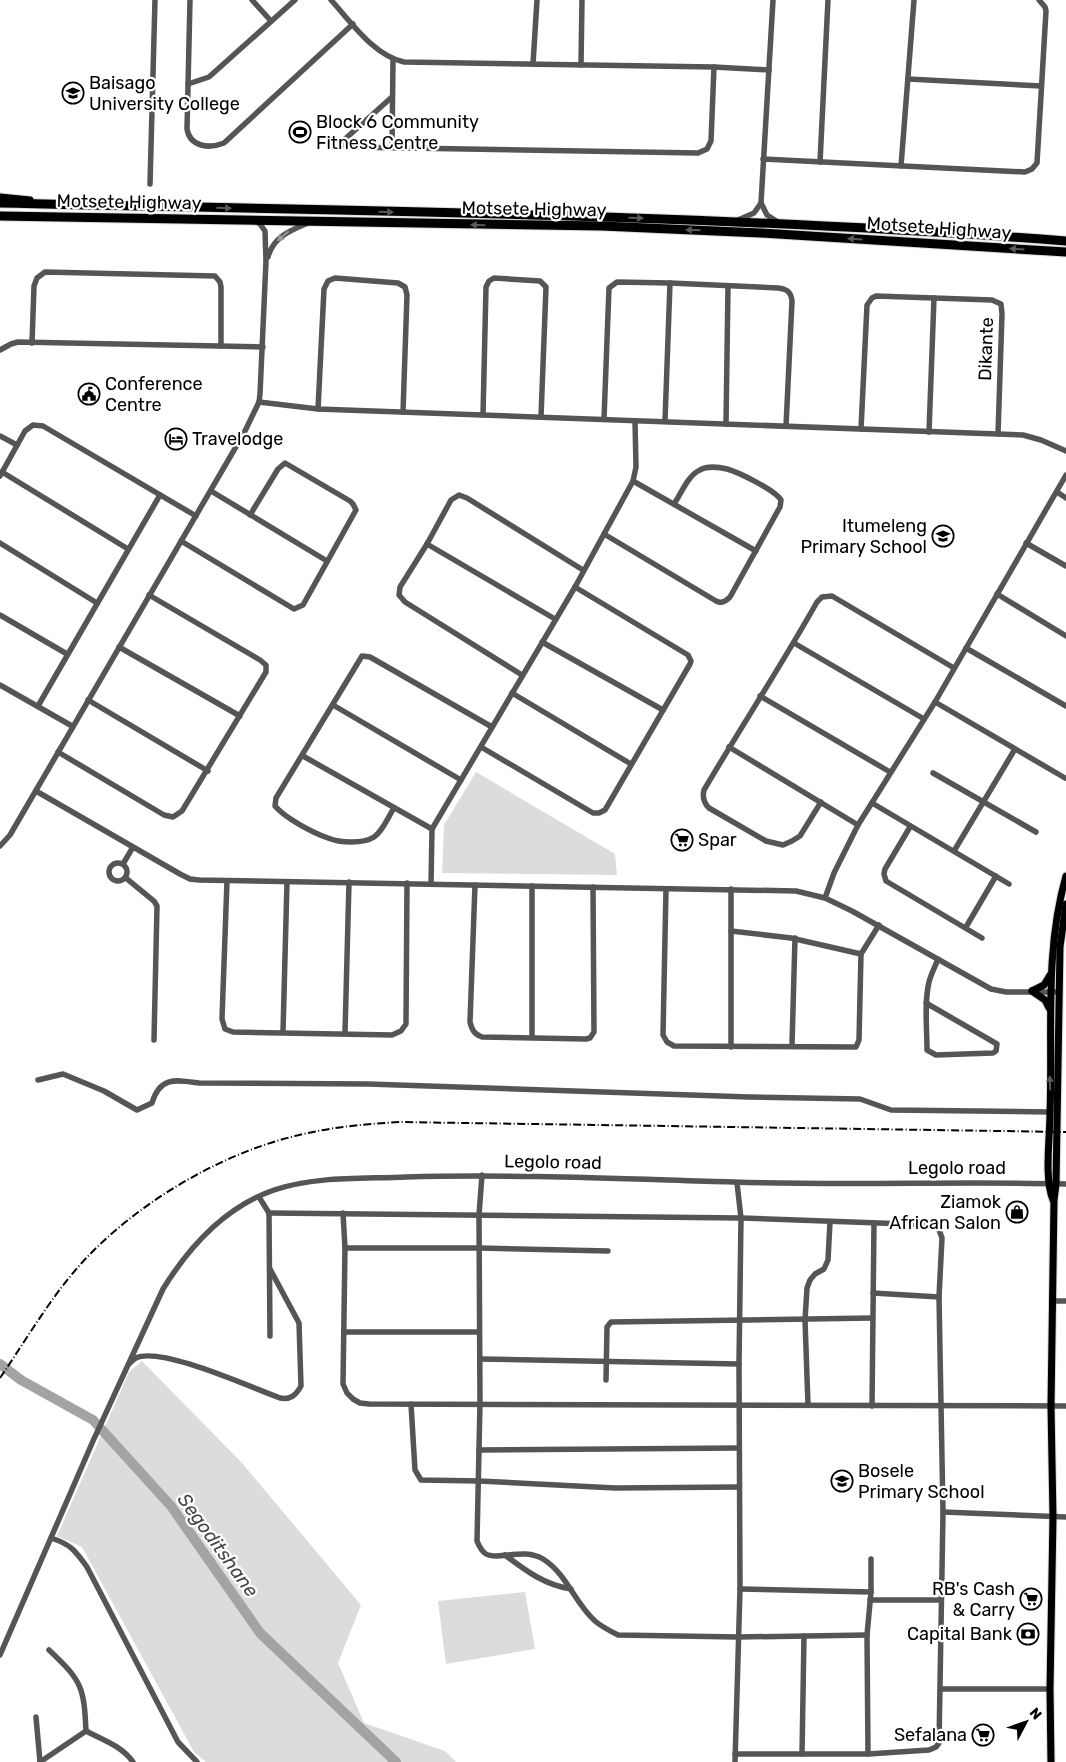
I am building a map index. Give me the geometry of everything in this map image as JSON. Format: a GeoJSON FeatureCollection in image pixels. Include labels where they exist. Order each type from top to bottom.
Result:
{"type":"FeatureCollection","features":[{"type":"Feature","properties":{"kind":"highway","name":"Motsete Highway"},"geometry":{"type":"LineString","coordinates":[[0,203],[603,217],[732,222],[1066,241]]}},
{"type":"Feature","properties":{"kind":"highway","name":"Motsete Highway"},"geometry":{"type":"LineString","coordinates":[[0,217],[602,226],[761,233],[1066,252]]}},
{"type":"Feature","properties":{"kind":"main road"},"geometry":{"type":"LineString","coordinates":[[0,197],[96,205]]}},
{"type":"Feature","properties":{"kind":"main road"},"geometry":{"type":"LineString","coordinates":[[1050,1762],[1053,1517],[1051,1406],[1054,1200],[1050,1112],[1050,991],[1058,913],[1066,876]]}},
{"type":"Feature","properties":{"kind":"main road"},"geometry":{"type":"LineString","coordinates":[[1052,1184],[1060,947],[1066,904]]}},
{"type":"Feature","properties":{"kind":"main road"},"geometry":{"type":"LineString","coordinates":[[1050,1009],[1045,1000],[1032,991],[1044,985],[1052,972]]}},
{"type":"Feature","properties":{"kind":"street"},"geometry":{"type":"LineString","coordinates":[[150,184],[155,0]]}},
{"type":"Feature","properties":{"kind":"street"},"geometry":{"type":"LineString","coordinates":[[190,0],[187,129],[192,141],[199,145],[218,145],[224,143],[353,24]]}},
{"type":"Feature","properties":{"kind":"street"},"geometry":{"type":"LineString","coordinates":[[252,0],[271,21]]}},
{"type":"Feature","properties":{"kind":"street"},"geometry":{"type":"LineString","coordinates":[[188,84],[209,77],[294,0]]}},
{"type":"Feature","properties":{"kind":"street"},"geometry":{"type":"LineString","coordinates":[[331,0],[376,49],[393,60],[404,62],[714,67],[768,70]]}},
{"type":"Feature","properties":{"kind":"street"},"geometry":{"type":"LineString","coordinates":[[533,64],[537,0]]}},
{"type":"Feature","properties":{"kind":"street"},"geometry":{"type":"LineString","coordinates":[[581,65],[582,0]]}},
{"type":"Feature","properties":{"kind":"street"},"geometry":{"type":"LineString","coordinates":[[773,0],[761,203],[767,215],[775,221],[786,225]]}},
{"type":"Feature","properties":{"kind":"street"},"geometry":{"type":"LineString","coordinates":[[820,162],[828,0]]}},
{"type":"Feature","properties":{"kind":"street"},"geometry":{"type":"LineString","coordinates":[[901,166],[914,0]]}},
{"type":"Feature","properties":{"kind":"street"},"geometry":{"type":"LineString","coordinates":[[764,158],[1029,171],[1037,162],[1046,11],[1039,0]]}},
{"type":"Feature","properties":{"kind":"street"},"geometry":{"type":"LineString","coordinates":[[392,147],[393,60]]}},
{"type":"Feature","properties":{"kind":"street"},"geometry":{"type":"LineString","coordinates":[[392,97],[345,139],[344,143],[347,147],[703,152],[710,146],[711,141],[714,67]]}},
{"type":"Feature","properties":{"kind":"street"},"geometry":{"type":"LineString","coordinates":[[908,79],[1041,86]]}},
{"type":"Feature","properties":{"kind":"street"},"geometry":{"type":"LineString","coordinates":[[732,222],[754,213],[761,203]]}},
{"type":"Feature","properties":{"kind":"street"},"geometry":{"type":"LineString","coordinates":[[0,846],[10,835],[36,791],[72,726],[244,433],[259,402],[266,261],[265,231],[260,224],[253,220]]}},
{"type":"Feature","properties":{"kind":"street"},"geometry":{"type":"LineString","coordinates":[[266,261],[269,251],[280,238],[294,228],[310,222]]}},
{"type":"Feature","properties":{"kind":"street"},"geometry":{"type":"LineString","coordinates":[[32,343],[35,282],[45,272],[55,272],[215,276],[220,282],[221,287],[221,346]]}},
{"type":"Feature","properties":{"kind":"street"},"geometry":{"type":"LineString","coordinates":[[318,409],[324,289],[328,281],[335,278],[398,283],[405,288],[407,295],[403,412]]}},
{"type":"Feature","properties":{"kind":"street"},"geometry":{"type":"LineString","coordinates":[[482,415],[486,287],[489,281],[494,278],[540,281],[546,287],[541,417]]}},
{"type":"Feature","properties":{"kind":"street"},"geometry":{"type":"LineString","coordinates":[[604,419],[609,288],[617,282],[670,283],[785,289],[791,296],[786,426]]}},
{"type":"Feature","properties":{"kind":"street"},"geometry":{"type":"LineString","coordinates":[[665,421],[670,283]]}},
{"type":"Feature","properties":{"kind":"street"},"geometry":{"type":"LineString","coordinates":[[726,424],[728,286]]}},
{"type":"Feature","properties":{"kind":"street"},"geometry":{"type":"LineString","coordinates":[[861,429],[866,308],[868,301],[876,296],[934,298],[929,432]]}},
{"type":"Feature","properties":{"kind":"street","name":"Dikante"},"geometry":{"type":"LineString","coordinates":[[934,298],[992,300],[1001,304],[998,434]]}},
{"type":"Feature","properties":{"kind":"street"},"geometry":{"type":"LineString","coordinates":[[0,350],[18,342],[263,347]]}},
{"type":"Feature","properties":{"kind":"street"},"geometry":{"type":"LineString","coordinates":[[259,402],[318,409],[1023,435],[1041,440],[1066,451]]}},
{"type":"Feature","properties":{"kind":"street"},"geometry":{"type":"LineString","coordinates":[[430,884],[432,829],[575,587],[633,481],[636,466],[635,421]]}},
{"type":"Feature","properties":{"kind":"street"},"geometry":{"type":"LineString","coordinates":[[128,549],[1,474],[25,431],[33,425],[43,426],[196,516]]}},
{"type":"Feature","properties":{"kind":"street"},"geometry":{"type":"LineString","coordinates":[[0,436],[17,445]]}},
{"type":"Feature","properties":{"kind":"street"},"geometry":{"type":"LineString","coordinates":[[181,542],[294,608],[303,605],[355,513],[355,507],[350,501],[285,463],[280,466],[250,515]]}},
{"type":"Feature","properties":{"kind":"street"},"geometry":{"type":"LineString","coordinates":[[604,534],[719,603],[727,601],[780,508],[780,500],[775,494],[732,471],[707,467],[693,475],[674,504]]}},
{"type":"Feature","properties":{"kind":"street"},"geometry":{"type":"LineString","coordinates":[[825,898],[834,873],[858,825],[935,702],[1066,475]]}},
{"type":"Feature","properties":{"kind":"street"},"geometry":{"type":"LineString","coordinates":[[633,481],[756,551]]}},
{"type":"Feature","properties":{"kind":"street"},"geometry":{"type":"LineString","coordinates":[[211,490],[327,560]]}},
{"type":"Feature","properties":{"kind":"street"},"geometry":{"type":"LineString","coordinates":[[1057,492],[1066,498]]}},
{"type":"Feature","properties":{"kind":"street"},"geometry":{"type":"LineString","coordinates":[[38,706],[160,495]]}},
{"type":"Feature","properties":{"kind":"street"},"geometry":{"type":"LineString","coordinates":[[522,675],[401,598],[400,587],[427,544],[451,500],[459,495],[463,495],[583,570]]}},
{"type":"Feature","properties":{"kind":"street"},"geometry":{"type":"LineString","coordinates":[[0,543],[97,603]]}},
{"type":"Feature","properties":{"kind":"street"},"geometry":{"type":"LineString","coordinates":[[1026,543],[1066,566]]}},
{"type":"Feature","properties":{"kind":"street"},"geometry":{"type":"LineString","coordinates":[[427,544],[555,619]]}},
{"type":"Feature","properties":{"kind":"street"},"geometry":{"type":"LineString","coordinates":[[481,747],[596,814],[604,810],[663,710],[690,664],[688,655],[575,587]]}},
{"type":"Feature","properties":{"kind":"street"},"geometry":{"type":"LineString","coordinates":[[997,594],[1066,636]]}},
{"type":"Feature","properties":{"kind":"street"},"geometry":{"type":"LineString","coordinates":[[58,752],[164,815],[173,817],[182,811],[208,771],[266,672],[266,665],[260,660],[149,595]]}},
{"type":"Feature","properties":{"kind":"street"},"geometry":{"type":"LineString","coordinates":[[821,802],[800,836],[783,844],[766,841],[710,808],[702,797],[704,790],[729,747],[794,643],[817,602],[822,597],[832,596],[954,668]]}},
{"type":"Feature","properties":{"kind":"street"},"geometry":{"type":"LineString","coordinates":[[0,615],[67,654]]}},
{"type":"Feature","properties":{"kind":"street"},"geometry":{"type":"LineString","coordinates":[[542,642],[663,710]]}},
{"type":"Feature","properties":{"kind":"street"},"geometry":{"type":"LineString","coordinates":[[794,643],[924,720]]}},
{"type":"Feature","properties":{"kind":"street"},"geometry":{"type":"LineString","coordinates":[[119,647],[240,716]]}},
{"type":"Feature","properties":{"kind":"street"},"geometry":{"type":"LineString","coordinates":[[966,648],[1066,706]]}},
{"type":"Feature","properties":{"kind":"street"},"geometry":{"type":"LineString","coordinates":[[394,808],[380,831],[373,837],[346,841],[329,839],[286,817],[275,806],[276,798],[362,656],[366,655],[492,727]]}},
{"type":"Feature","properties":{"kind":"street"},"geometry":{"type":"LineString","coordinates":[[0,685],[72,726]]}},
{"type":"Feature","properties":{"kind":"street"},"geometry":{"type":"LineString","coordinates":[[512,693],[631,764]]}},
{"type":"Feature","properties":{"kind":"street"},"geometry":{"type":"LineString","coordinates":[[760,696],[890,772]]}},
{"type":"Feature","properties":{"kind":"street"},"geometry":{"type":"LineString","coordinates":[[88,700],[208,771]]}},
{"type":"Feature","properties":{"kind":"street"},"geometry":{"type":"LineString","coordinates":[[935,702],[1065,778]]}},
{"type":"Feature","properties":{"kind":"street"},"geometry":{"type":"LineString","coordinates":[[333,705],[461,780]]}},
{"type":"Feature","properties":{"kind":"street"},"geometry":{"type":"LineString","coordinates":[[729,747],[858,825]]}},
{"type":"Feature","properties":{"kind":"street"},"geometry":{"type":"LineString","coordinates":[[954,851],[1015,749]]}},
{"type":"Feature","properties":{"kind":"street"},"geometry":{"type":"LineString","coordinates":[[303,756],[432,829]]}},
{"type":"Feature","properties":{"kind":"street"},"geometry":{"type":"LineString","coordinates":[[933,773],[1036,832]]}},
{"type":"Feature","properties":{"kind":"street"},"geometry":{"type":"LineString","coordinates":[[36,791],[190,879],[796,891],[825,898],[879,925],[991,989],[1006,992],[1059,992]]}},
{"type":"Feature","properties":{"kind":"street"},"geometry":{"type":"LineString","coordinates":[[872,803],[1009,884]]}},
{"type":"Feature","properties":{"kind":"street"},"geometry":{"type":"LineString","coordinates":[[910,827],[885,869],[884,878],[886,882],[982,938]]}},
{"type":"Feature","properties":{"kind":"street"},"geometry":{"type":"LineString","coordinates":[[123,864],[133,847]]}},
{"type":"Feature","properties":{"kind":"street"},"geometry":{"type":"LineString","coordinates":[[123,864],[127,869],[126,878],[121,881],[115,880],[109,873],[112,865],[123,864]]}},
{"type":"Feature","properties":{"kind":"street"},"geometry":{"type":"LineString","coordinates":[[966,927],[996,876]]}},
{"type":"Feature","properties":{"kind":"street"},"geometry":{"type":"LineString","coordinates":[[126,878],[154,901],[156,906],[154,1040]]}},
{"type":"Feature","properties":{"kind":"street"},"geometry":{"type":"LineString","coordinates":[[227,881],[222,1019],[225,1029],[233,1032],[392,1035],[401,1031],[406,1024],[407,883]]}},
{"type":"Feature","properties":{"kind":"street"},"geometry":{"type":"LineString","coordinates":[[282,1032],[287,882]]}},
{"type":"Feature","properties":{"kind":"street"},"geometry":{"type":"LineString","coordinates":[[345,1033],[349,882]]}},
{"type":"Feature","properties":{"kind":"street"},"geometry":{"type":"LineString","coordinates":[[474,885],[470,1022],[472,1029],[482,1036],[586,1039],[590,1038],[594,1032],[594,887]]}},
{"type":"Feature","properties":{"kind":"street"},"geometry":{"type":"LineString","coordinates":[[532,886],[532,1037]]}},
{"type":"Feature","properties":{"kind":"street"},"geometry":{"type":"LineString","coordinates":[[666,889],[663,1035],[667,1042],[674,1046],[853,1048],[858,1045],[861,954],[879,925]]}},
{"type":"Feature","properties":{"kind":"street"},"geometry":{"type":"LineString","coordinates":[[731,889],[731,1047]]}},
{"type":"Feature","properties":{"kind":"street"},"geometry":{"type":"LineString","coordinates":[[731,930],[795,938],[861,954]]}},
{"type":"Feature","properties":{"kind":"street"},"geometry":{"type":"LineString","coordinates":[[792,1046],[795,938]]}},
{"type":"Feature","properties":{"kind":"street"},"geometry":{"type":"LineString","coordinates":[[926,1003],[997,1044],[996,1050],[993,1053],[936,1055],[928,1052],[926,1003],[929,980],[938,960]]}},
{"type":"Feature","properties":{"kind":"street"},"geometry":{"type":"LineString","coordinates":[[38,1080],[63,1074],[104,1091],[137,1110],[152,1103],[156,1091],[166,1083],[174,1080],[199,1083],[368,1084],[749,1097],[860,1098],[891,1110],[1050,1112]]}},
{"type":"Feature","properties":{"kind":"street"},"geometry":{"type":"LineString","coordinates":[[482,1175],[479,1215],[480,1403],[477,1541],[484,1553],[489,1555],[532,1554],[541,1557],[562,1575],[594,1620],[605,1629],[618,1634],[738,1638],[866,1635]]}},
{"type":"Feature","properties":{"kind":"street","name":"Legolo road"},"geometry":{"type":"LineString","coordinates":[[0,1655],[92,1441],[163,1289],[177,1267],[223,1217],[243,1204],[274,1190],[309,1182],[341,1179],[482,1175],[737,1182],[1066,1184]]}},
{"type":"Feature","properties":{"kind":"street"},"geometry":{"type":"LineString","coordinates":[[735,1762],[740,1589],[739,1364],[741,1218],[737,1182]]}},
{"type":"Feature","properties":{"kind":"street"},"geometry":{"type":"LineString","coordinates":[[259,1197],[269,1213],[270,1336]]}},
{"type":"Feature","properties":{"kind":"street"},"geometry":{"type":"LineString","coordinates":[[269,1213],[343,1212],[741,1218],[934,1225],[938,1227],[942,1238],[939,1297],[943,1512],[940,1737],[936,1747],[929,1750],[868,1754],[735,1754]]}},
{"type":"Feature","properties":{"kind":"street"},"geometry":{"type":"LineString","coordinates":[[343,1212],[345,1248],[343,1384],[347,1393],[360,1402],[411,1404],[1066,1406]]}},
{"type":"Feature","properties":{"kind":"street"},"geometry":{"type":"LineString","coordinates":[[808,1405],[805,1320],[807,1288],[810,1280],[815,1274],[824,1269],[828,1260],[830,1222]]}},
{"type":"Feature","properties":{"kind":"street"},"geometry":{"type":"LineString","coordinates":[[872,1406],[874,1223]]}},
{"type":"Feature","properties":{"kind":"street"},"geometry":{"type":"LineString","coordinates":[[345,1248],[479,1248],[608,1251]]}},
{"type":"Feature","properties":{"kind":"street"},"geometry":{"type":"LineString","coordinates":[[128,1364],[136,1358],[145,1356],[164,1357],[214,1372],[280,1398],[287,1399],[292,1397],[301,1386],[299,1323],[270,1269]]}},
{"type":"Feature","properties":{"kind":"street"},"geometry":{"type":"LineString","coordinates":[[873,1293],[939,1297]]}},
{"type":"Feature","properties":{"kind":"street"},"geometry":{"type":"LineString","coordinates":[[1052,1300],[1066,1301]]}},
{"type":"Feature","properties":{"kind":"street"},"geometry":{"type":"LineString","coordinates":[[606,1380],[607,1327],[610,1322],[872,1318]]}},
{"type":"Feature","properties":{"kind":"street"},"geometry":{"type":"LineString","coordinates":[[344,1332],[479,1332]]}},
{"type":"Feature","properties":{"kind":"street"},"geometry":{"type":"LineString","coordinates":[[480,1359],[739,1364]]}},
{"type":"Feature","properties":{"kind":"street"},"geometry":{"type":"LineString","coordinates":[[411,1404],[415,1470],[421,1480],[615,1488],[739,1487]]}},
{"type":"Feature","properties":{"kind":"street"},"geometry":{"type":"LineString","coordinates":[[479,1450],[739,1448]]}},
{"type":"Feature","properties":{"kind":"street"},"geometry":{"type":"LineString","coordinates":[[943,1512],[1066,1517]]}},
{"type":"Feature","properties":{"kind":"street"},"geometry":{"type":"LineString","coordinates":[[51,1538],[72,1547],[87,1567],[178,1742],[197,1762]]}},
{"type":"Feature","properties":{"kind":"street"},"geometry":{"type":"LineString","coordinates":[[505,1555],[530,1574],[545,1582],[571,1590]]}},
{"type":"Feature","properties":{"kind":"street"},"geometry":{"type":"LineString","coordinates":[[868,1754],[866,1635],[870,1600],[871,1559]]}},
{"type":"Feature","properties":{"kind":"street"},"geometry":{"type":"LineString","coordinates":[[740,1589],[870,1592]]}},
{"type":"Feature","properties":{"kind":"street"},"geometry":{"type":"LineString","coordinates":[[870,1600],[941,1600]]}},
{"type":"Feature","properties":{"kind":"street"},"geometry":{"type":"LineString","coordinates":[[802,1754],[804,1636]]}},
{"type":"Feature","properties":{"kind":"street"},"geometry":{"type":"LineString","coordinates":[[49,1650],[69,1668],[80,1686],[85,1700],[86,1731]]}},
{"type":"Feature","properties":{"kind":"street"},"geometry":{"type":"LineString","coordinates":[[941,1688],[1050,1689]]}},
{"type":"Feature","properties":{"kind":"street"},"geometry":{"type":"LineString","coordinates":[[36,1717],[40,1762],[86,1731]]}},
{"type":"Feature","properties":{"kind":"street"},"geometry":{"type":"LineString","coordinates":[[86,1731],[115,1746],[128,1755],[133,1762]]}},
{"type":"Feature","properties":{"kind":"shaded area"},"geometry":{"type":"Polygon","coordinates":[[[476,772],[615,854],[617,875],[442,873],[444,825],[476,772]]]}},
{"type":"Feature","properties":{"kind":"shaded area"},"geometry":{"type":"Polygon","coordinates":[[[142,1361],[242,1463],[361,1605],[338,1663],[364,1723],[445,1751],[456,1762],[206,1762],[194,1752],[82,1547],[57,1536],[129,1372],[142,1361]]]}},
{"type":"Feature","properties":{"kind":"shaded area"},"geometry":{"type":"Polygon","coordinates":[[[525,1592],[535,1649],[446,1664],[438,1601],[525,1592]]]}},
{"type":"Feature","properties":{"kind":"waterway","name":"Segoditshane"},"geometry":{"type":"LineString","coordinates":[[0,1364],[21,1380],[93,1420],[171,1506],[260,1633],[396,1762]]}},
{"type":"Feature","properties":{"kind":"railway"},"geometry":{"type":"LineString","coordinates":[[0,1378],[68,1279],[102,1243],[128,1220],[186,1181],[217,1165],[249,1151],[313,1132],[366,1124],[399,1122],[1066,1132]]}},
{"type":"Feature","properties":{"kind":"place","name":"Baisago University College"},"geometry":{"type":"Point","coordinates":[73,93]}},
{"type":"Feature","properties":{"kind":"place","name":"Block 6 Community Fitness Centre"},"geometry":{"type":"Point","coordinates":[300,132]}},
{"type":"Feature","properties":{"kind":"place","name":"Conference Centre"},"geometry":{"type":"Point","coordinates":[89,394]}},
{"type":"Feature","properties":{"kind":"place","name":"Travelodge"},"geometry":{"type":"Point","coordinates":[176,439]}},
{"type":"Feature","properties":{"kind":"place","name":"Itumeleng Primary School"},"geometry":{"type":"Point","coordinates":[943,536]}},
{"type":"Feature","properties":{"kind":"place","name":"Spar"},"geometry":{"type":"Point","coordinates":[682,840]}},
{"type":"Feature","properties":{"kind":"place","name":"Ziamok African Salon"},"geometry":{"type":"Point","coordinates":[1017,1212]}},
{"type":"Feature","properties":{"kind":"place","name":"Bosele Primary School"},"geometry":{"type":"Point","coordinates":[842,1481]}},
{"type":"Feature","properties":{"kind":"place","name":"RB's Cash & Carry"},"geometry":{"type":"Point","coordinates":[1031,1599]}},
{"type":"Feature","properties":{"kind":"place","name":"Capital Bank"},"geometry":{"type":"Point","coordinates":[1028,1634]}},
{"type":"Feature","properties":{"kind":"place","name":"Sefalana"},"geometry":{"type":"Point","coordinates":[983,1735]}}]}
